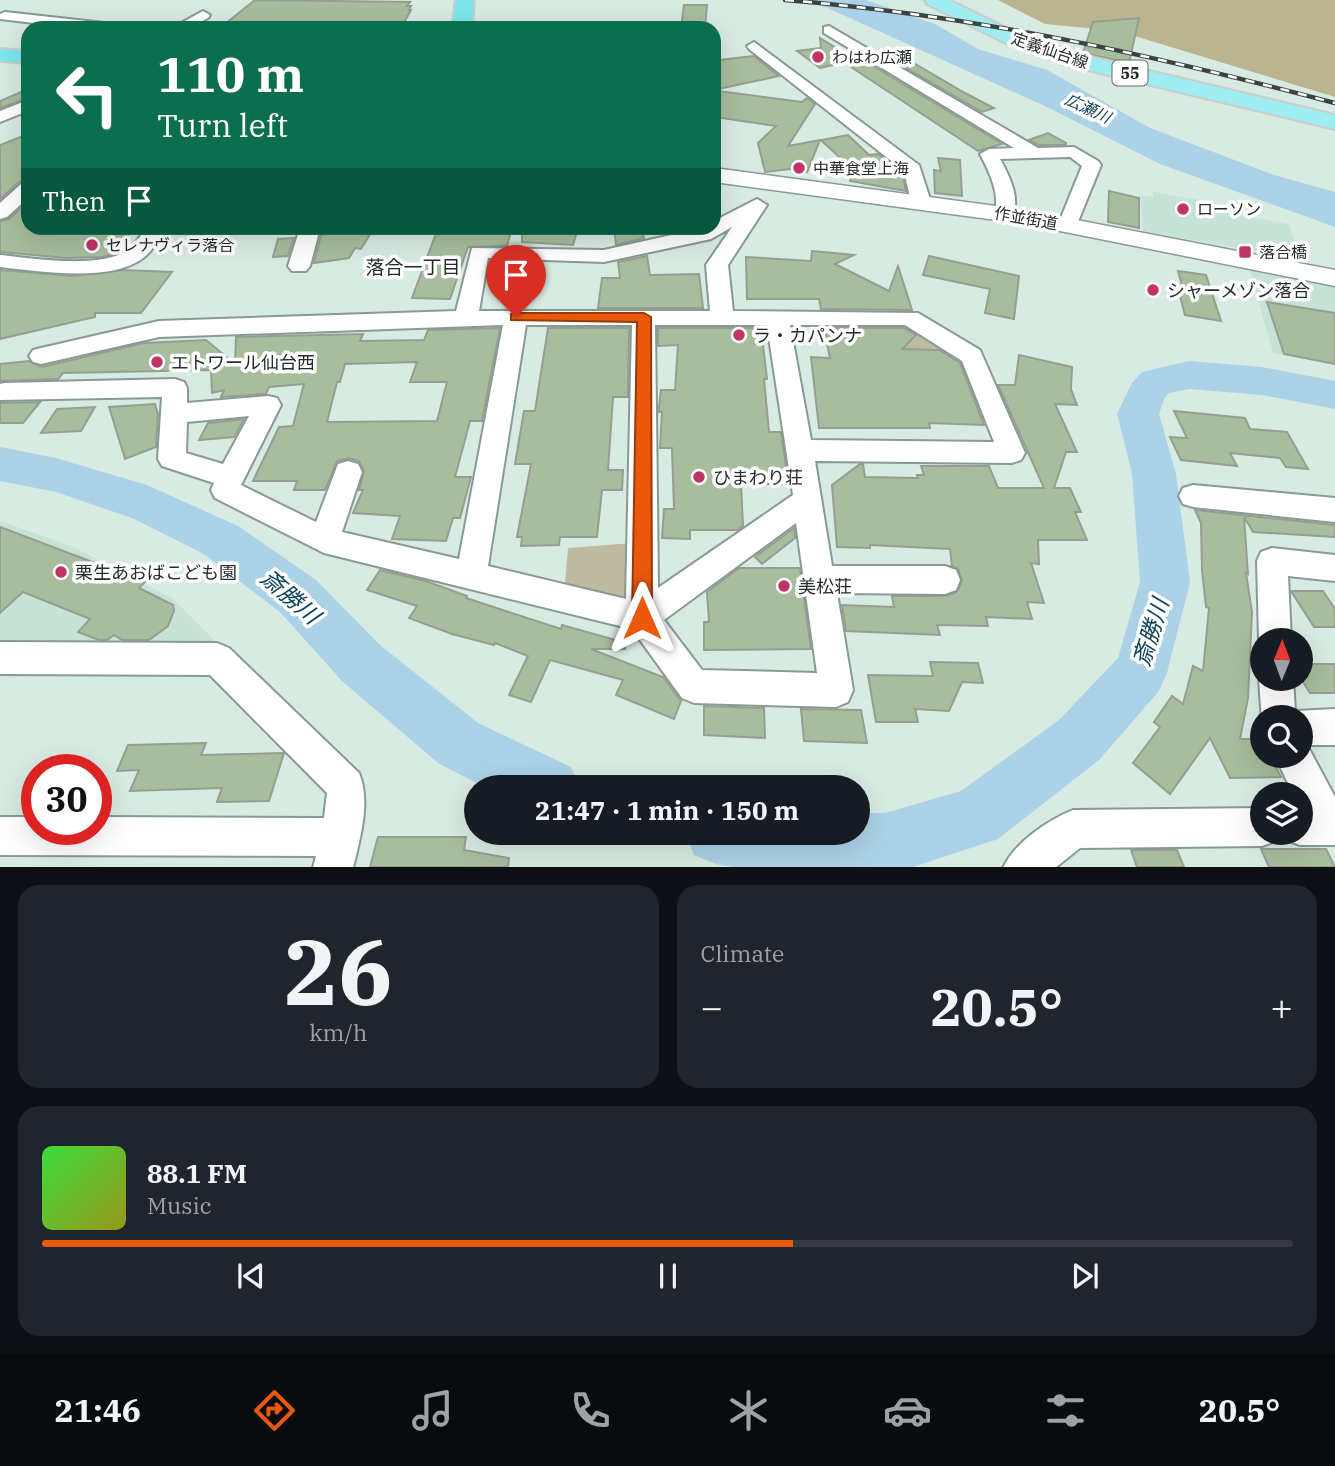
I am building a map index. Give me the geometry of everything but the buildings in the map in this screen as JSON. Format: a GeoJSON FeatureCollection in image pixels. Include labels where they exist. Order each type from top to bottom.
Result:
{"type":"FeatureCollection","features":[{"type":"Feature","properties":{"kind":"highway"},"geometry":{"type":"LineString","coordinates":[[463,21],[465,0]]}},
{"type":"Feature","properties":{"kind":"highway"},"geometry":{"type":"LineString","coordinates":[[0,54],[21,56]]}},
{"type":"Feature","properties":{"kind":"main road","name":"定義仙台線"},"geometry":{"type":"LineString","coordinates":[[934,0],[1011,38],[1071,59],[1335,122]]}},
{"type":"Feature","properties":{"kind":"street"},"geometry":{"type":"LineString","coordinates":[[191,21],[202,15]]}},
{"type":"Feature","properties":{"kind":"street"},"geometry":{"type":"LineString","coordinates":[[5,16],[50,21]]}},
{"type":"Feature","properties":{"kind":"street"},"geometry":{"type":"LineString","coordinates":[[829,30],[1033,152]]}},
{"type":"Feature","properties":{"kind":"street"},"geometry":{"type":"LineString","coordinates":[[754,46],[913,169],[921,202]]}},
{"type":"Feature","properties":{"kind":"street"},"geometry":{"type":"LineString","coordinates":[[0,117],[21,108]]}},
{"type":"Feature","properties":{"kind":"street"},"geometry":{"type":"LineString","coordinates":[[1004,214],[1006,209],[1001,177],[989,154],[1074,152],[1092,165],[1068,225]]}},
{"type":"Feature","properties":{"kind":"street","name":"作並街道"},"geometry":{"type":"LineString","coordinates":[[721,177],[1004,214],[1335,278]]}},
{"type":"Feature","properties":{"kind":"street"},"geometry":{"type":"LineString","coordinates":[[722,317],[717,265],[771,184]]}},
{"type":"Feature","properties":{"kind":"street"},"geometry":{"type":"LineString","coordinates":[[0,213],[21,194]]}},
{"type":"Feature","properties":{"kind":"street"},"geometry":{"type":"LineString","coordinates":[[721,225],[757,205]]}},
{"type":"Feature","properties":{"kind":"street"},"geometry":{"type":"LineString","coordinates":[[0,261],[59,266],[112,263],[135,255],[151,235]]}},
{"type":"Feature","properties":{"kind":"street"},"geometry":{"type":"LineString","coordinates":[[299,266],[308,235]]}},
{"type":"Feature","properties":{"kind":"street"},"geometry":{"type":"LineString","coordinates":[[466,318],[479,251],[604,256],[704,235]]}},
{"type":"Feature","properties":{"kind":"street"},"geometry":{"type":"LineString","coordinates":[[471,575],[516,317]]}},
{"type":"Feature","properties":{"kind":"street"},"geometry":{"type":"LineString","coordinates":[[41,356],[159,329],[516,317],[910,318],[972,356],[1012,453],[800,450]]}},
{"type":"Feature","properties":{"kind":"street"},"geometry":{"type":"LineString","coordinates":[[644,317],[642,618],[694,686],[836,690],[808,499],[777,318]]}},
{"type":"Feature","properties":{"kind":"street"},"geometry":{"type":"LineString","coordinates":[[4,392],[175,388],[172,459],[230,477]]}},
{"type":"Feature","properties":{"kind":"street"},"geometry":{"type":"LineString","coordinates":[[174,414],[268,405],[225,490],[324,540],[642,618],[808,499]]}},
{"type":"Feature","properties":{"kind":"street"},"geometry":{"type":"LineString","coordinates":[[324,540],[348,472]]}},
{"type":"Feature","properties":{"kind":"street"},"geometry":{"type":"LineString","coordinates":[[1193,496],[1335,510]]}},
{"type":"Feature","properties":{"kind":"street"},"geometry":{"type":"LineString","coordinates":[[1275,628],[1272,561],[1335,568]]}},
{"type":"Feature","properties":{"kind":"street"},"geometry":{"type":"LineString","coordinates":[[819,579],[944,580]]}},
{"type":"Feature","properties":{"kind":"street"},"geometry":{"type":"LineString","coordinates":[[0,658],[217,659],[346,786],[337,852],[0,836]]}},
{"type":"Feature","properties":{"kind":"street"},"geometry":{"type":"LineString","coordinates":[[1313,727],[1335,727]]}},
{"type":"Feature","properties":{"kind":"street"},"geometry":{"type":"LineString","coordinates":[[1298,768],[1322,826]]}},
{"type":"Feature","properties":{"kind":"street"},"geometry":{"type":"LineString","coordinates":[[1023,867],[1073,829],[1250,827]]}},
{"type":"Feature","properties":{"kind":"shaded area"},"geometry":{"type":"Polygon","coordinates":[[[998,0],[1335,0],[1335,97],[1118,31],[1045,24],[998,0]]]}},
{"type":"Feature","properties":{"kind":"shaded area"},"geometry":{"type":"Polygon","coordinates":[[[1153,192],[1217,203],[1219,212],[1289,224],[1300,259],[1143,231],[1140,195],[1153,197],[1153,192]]]}},
{"type":"Feature","properties":{"kind":"shaded area"},"geometry":{"type":"Polygon","coordinates":[[[1250,270],[1335,286],[1335,365],[1273,353],[1250,270]]]}},
{"type":"Feature","properties":{"kind":"shaded area"},"geometry":{"type":"Polygon","coordinates":[[[914,324],[957,356],[888,354],[879,325],[914,324]]]}},
{"type":"Feature","properties":{"kind":"shaded area","name":"栗生あおばこども園"},"geometry":{"type":"Polygon","coordinates":[[[0,521],[71,546],[172,598],[213,639],[210,647],[0,646],[0,521]]]}},
{"type":"Feature","properties":{"kind":"shaded area"},"geometry":{"type":"Polygon","coordinates":[[[633,543],[635,585],[624,599],[565,583],[568,548],[633,543]]]}},
{"type":"Feature","properties":{"kind":"water","name":"広瀬川"},"geometry":{"type":"Polygon","coordinates":[[[810,0],[866,0],[935,24],[978,49],[1047,70],[1150,128],[1274,175],[1335,192],[1335,227],[1160,164],[1047,107],[810,0]]]}},
{"type":"Feature","properties":{"kind":"waterway","name":"斎勝川"},"geometry":{"type":"LineString","coordinates":[[870,844],[885,844],[976,817],[1079,740],[1140,673],[1165,582],[1154,474],[1138,414],[1146,393],[1156,382],[1189,375],[1262,381],[1335,395]]}},
{"type":"Feature","properties":{"kind":"waterway","name":"斎勝川"},"geometry":{"type":"LineString","coordinates":[[0,464],[56,475],[147,504],[221,540],[298,596],[361,663],[458,743],[523,775]]}},
{"type":"Feature","properties":{"kind":"waterway","name":"斎勝川"},"geometry":{"type":"LineString","coordinates":[[794,845],[842,845]]}},
{"type":"Feature","properties":{"kind":"railway"},"geometry":{"type":"LineString","coordinates":[[785,0],[925,16],[1062,39],[1131,53],[1335,103]]}},
{"type":"Feature","properties":{"kind":"place","name":"わはわ広瀬"},"geometry":{"type":"Point","coordinates":[818,57]}},
{"type":"Feature","properties":{"kind":"place","name":"中華食堂上海"},"geometry":{"type":"Point","coordinates":[799,168]}},
{"type":"Feature","properties":{"kind":"place","name":"ローソン"},"geometry":{"type":"Point","coordinates":[1183,209]}},
{"type":"Feature","properties":{"kind":"place","name":"セレナヴィラ落合"},"geometry":{"type":"Point","coordinates":[92,245]}},
{"type":"Feature","properties":{"kind":"place","name":"落合橋"},"geometry":{"type":"Point","coordinates":[1245,252]}},
{"type":"Feature","properties":{"kind":"place","name":"シャーメゾン落合"},"geometry":{"type":"Point","coordinates":[1153,290]}},
{"type":"Feature","properties":{"kind":"place","name":"ラ・カパンナ"},"geometry":{"type":"Point","coordinates":[739,335]}},
{"type":"Feature","properties":{"kind":"place","name":"エトワール仙台西"},"geometry":{"type":"Point","coordinates":[157,362]}},
{"type":"Feature","properties":{"kind":"place","name":"ひまわり荘"},"geometry":{"type":"Point","coordinates":[699,477]}},
{"type":"Feature","properties":{"kind":"place","name":"栗生あおばこども園"},"geometry":{"type":"Point","coordinates":[61,572]}},
{"type":"Feature","properties":{"kind":"place","name":"美松荘"},"geometry":{"type":"Point","coordinates":[784,586]}},
{"type":"Feature","properties":{"kind":"district","name":"落合一丁目"},"geometry":{"type":"Point","coordinates":[413,267]}},
{"type":"Feature","properties":{"kind":"route"},"geometry":{"type":"LineString","coordinates":[[516,317],[644,317],[642,618]]}}]}
